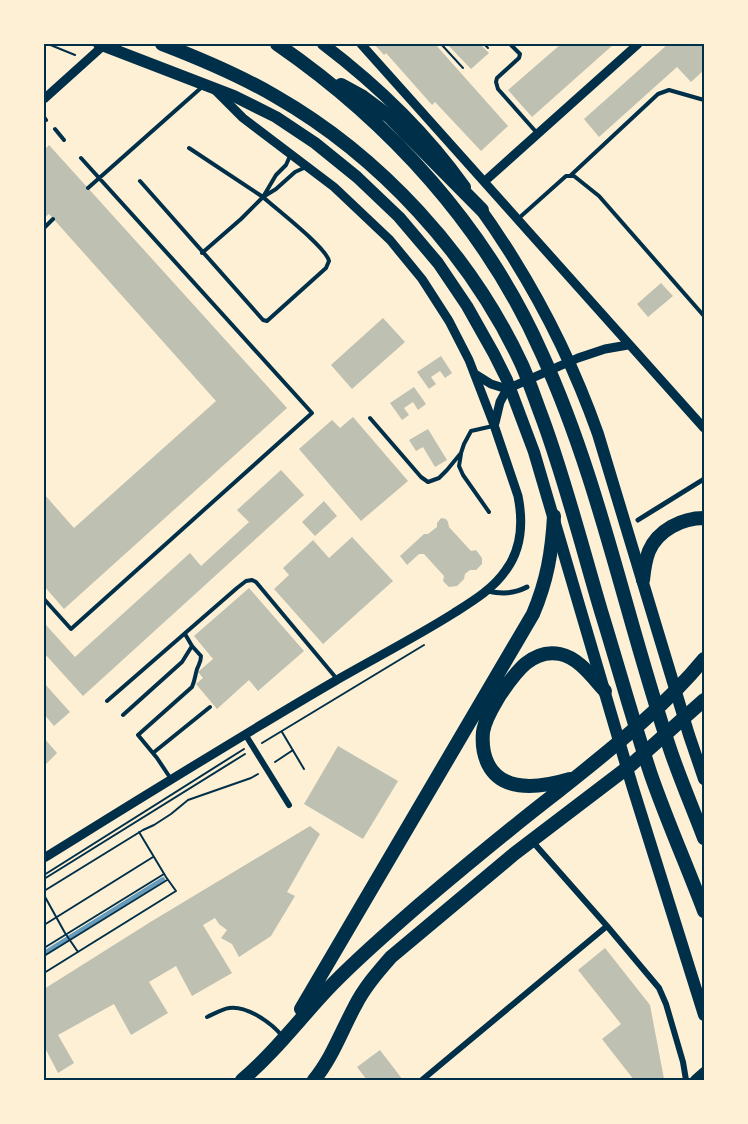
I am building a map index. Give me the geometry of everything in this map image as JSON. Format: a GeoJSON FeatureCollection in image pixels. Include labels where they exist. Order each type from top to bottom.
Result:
{"type":"FeatureCollection","features":[{"type":"Feature","properties":{"kind":"highway"},"geometry":{"type":"LineString","coordinates":[[162,44],[221,68],[276,97],[322,126],[368,162],[415,207],[438,234],[493,311],[523,366],[553,447],[652,776],[705,911]]}},
{"type":"Feature","properties":{"kind":"highway"},"geometry":{"type":"LineString","coordinates":[[277,44],[352,102],[422,170],[455,211],[500,275],[528,324],[554,382],[590,480],[671,753],[705,838]]}},
{"type":"Feature","properties":{"kind":"highway"},"geometry":{"type":"LineString","coordinates":[[322,77],[350,89],[390,117],[482,210]]}},
{"type":"Feature","properties":{"kind":"highway"},"geometry":{"type":"LineString","coordinates":[[284,1038],[533,614],[547,576],[554,516]]}},
{"type":"Feature","properties":{"kind":"highway"},"geometry":{"type":"LineString","coordinates":[[643,580],[648,553],[658,538],[682,521],[691,518],[705,518]]}},
{"type":"Feature","properties":{"kind":"highway"},"geometry":{"type":"LineString","coordinates":[[575,777],[528,786],[500,778],[485,758],[483,738],[485,725],[514,674],[530,660],[546,653],[564,655],[576,662],[604,691]]}},
{"type":"Feature","properties":{"kind":"highway"},"geometry":{"type":"LineString","coordinates":[[242,1080],[266,1058],[328,989],[381,939],[665,701],[705,659]]}},
{"type":"Feature","properties":{"kind":"highway"},"geometry":{"type":"LineString","coordinates":[[314,1080],[330,1058],[361,995],[379,971],[404,945],[531,841],[631,765],[704,700]]}},
{"type":"Feature","properties":{"kind":"main road"},"geometry":{"type":"LineString","coordinates":[[101,44],[255,106],[296,129],[336,159],[385,202],[419,239],[453,284],[481,328],[520,411],[534,452],[632,785],[705,1015]]}},
{"type":"Feature","properties":{"kind":"main road"},"geometry":{"type":"LineString","coordinates":[[323,44],[368,80],[412,122],[446,161],[500,235],[527,279],[564,348],[598,434],[669,671],[705,779]]}},
{"type":"Feature","properties":{"kind":"main road"},"geometry":{"type":"LineString","coordinates":[[695,1080],[705,1072]]}},
{"type":"Feature","properties":{"kind":"street"},"geometry":{"type":"LineString","coordinates":[[44,99],[101,44]]}},
{"type":"Feature","properties":{"kind":"street"},"geometry":{"type":"LineString","coordinates":[[361,44],[485,181],[628,345],[705,428]]}},
{"type":"Feature","properties":{"kind":"street"},"geometry":{"type":"LineString","coordinates":[[485,181],[638,44]]}},
{"type":"Feature","properties":{"kind":"street"},"geometry":{"type":"LineString","coordinates":[[44,858],[245,734],[430,628],[487,591],[507,569],[518,544],[521,512],[518,496],[494,425],[475,374],[449,321],[427,286],[390,240],[334,187],[243,118],[208,86]]}},
{"type":"Feature","properties":{"kind":"street"},"geometry":{"type":"LineString","coordinates":[[475,374],[491,384],[507,384],[578,358],[628,345]]}},
{"type":"Feature","properties":{"kind":"street"},"geometry":{"type":"LineString","coordinates":[[494,425],[507,384]]}},
{"type":"Feature","properties":{"kind":"street"},"geometry":{"type":"LineString","coordinates":[[638,520],[705,479]]}},
{"type":"Feature","properties":{"kind":"street"},"geometry":{"type":"LineString","coordinates":[[487,591],[507,594],[527,587]]}},
{"type":"Feature","properties":{"kind":"street"},"geometry":{"type":"LineString","coordinates":[[245,734],[289,805]]}},
{"type":"Feature","properties":{"kind":"street"},"geometry":{"type":"LineString","coordinates":[[531,841],[659,988],[684,1062],[686,1080]]}},
{"type":"Feature","properties":{"kind":"street"},"geometry":{"type":"LineString","coordinates":[[422,1080],[607,926]]}},
{"type":"Feature","properties":{"kind":"lane"},"geometry":{"type":"LineString","coordinates":[[510,44],[520,54],[519,58],[497,78],[498,89],[538,134]]}},
{"type":"Feature","properties":{"kind":"lane"},"geometry":{"type":"LineString","coordinates":[[88,188],[208,86]]}},
{"type":"Feature","properties":{"kind":"lane"},"geometry":{"type":"LineString","coordinates":[[518,219],[570,176],[657,94],[669,90],[705,100]]}},
{"type":"Feature","properties":{"kind":"lane"},"geometry":{"type":"LineString","coordinates":[[55,129],[64,140]]}},
{"type":"Feature","properties":{"kind":"lane"},"geometry":{"type":"LineString","coordinates":[[140,181],[263,320],[267,321],[273,317],[326,268],[330,261],[328,256],[263,197],[189,148]]}},
{"type":"Feature","properties":{"kind":"lane"},"geometry":{"type":"LineString","coordinates":[[263,197],[276,175],[290,159],[290,152]]}},
{"type":"Feature","properties":{"kind":"lane"},"geometry":{"type":"LineString","coordinates":[[44,599],[71,629],[312,413],[81,158]]}},
{"type":"Feature","properties":{"kind":"lane"},"geometry":{"type":"LineString","coordinates":[[202,253],[263,197],[295,172],[308,166]]}},
{"type":"Feature","properties":{"kind":"lane"},"geometry":{"type":"LineString","coordinates":[[570,176],[574,176],[598,196],[705,316]]}},
{"type":"Feature","properties":{"kind":"lane"},"geometry":{"type":"LineString","coordinates":[[44,228],[53,219]]}},
{"type":"Feature","properties":{"kind":"lane"},"geometry":{"type":"LineString","coordinates":[[370,418],[421,477],[428,482],[439,478],[461,453]]}},
{"type":"Feature","properties":{"kind":"lane"},"geometry":{"type":"LineString","coordinates":[[489,512],[459,466],[464,444],[471,431],[494,425]]}},
{"type":"Feature","properties":{"kind":"lane"},"geometry":{"type":"LineString","coordinates":[[107,701],[237,588],[252,579],[338,679]]}},
{"type":"Feature","properties":{"kind":"lane"},"geometry":{"type":"LineString","coordinates":[[172,779],[138,735],[192,687],[201,656],[185,634]]}},
{"type":"Feature","properties":{"kind":"lane"},"geometry":{"type":"LineString","coordinates":[[123,715],[182,662],[192,646]]}},
{"type":"Feature","properties":{"kind":"lane"},"geometry":{"type":"LineString","coordinates":[[153,753],[210,707]]}},
{"type":"Feature","properties":{"kind":"lane"},"geometry":{"type":"LineString","coordinates":[[207,1017],[230,1007],[251,1011],[278,1030],[284,1038]]}},
{"type":"Feature","properties":{"kind":"path"},"geometry":{"type":"LineString","coordinates":[[48,44],[87,60]]}},
{"type":"Feature","properties":{"kind":"path"},"geometry":{"type":"LineString","coordinates":[[441,44],[463,68]]}},
{"type":"Feature","properties":{"kind":"path"},"geometry":{"type":"LineString","coordinates":[[484,44],[488,48]]}},
{"type":"Feature","properties":{"kind":"path"},"geometry":{"type":"LineString","coordinates":[[372,671],[429,639]]}},
{"type":"Feature","properties":{"kind":"path"},"geometry":{"type":"LineString","coordinates":[[44,877],[252,746],[423,646]]}},
{"type":"Feature","properties":{"kind":"path"},"geometry":{"type":"LineString","coordinates":[[279,727],[304,769]]}},
{"type":"Feature","properties":{"kind":"path"},"geometry":{"type":"LineString","coordinates":[[78,952],[55,918],[44,893],[139,832],[154,825],[188,800],[251,778],[293,750]]}},
{"type":"Feature","properties":{"kind":"path"},"geometry":{"type":"LineString","coordinates":[[44,973],[176,891],[139,832]]}},
{"type":"Feature","properties":{"kind":"path"},"geometry":{"type":"LineString","coordinates":[[44,925],[153,856]]}},
{"type":"Feature","properties":{"kind":"path"},"geometry":{"type":"LineString","coordinates":[[44,948],[164,874]]}},
{"type":"Feature","properties":{"kind":"path"},"geometry":{"type":"LineString","coordinates":[[44,956],[167,879]]}},
{"type":"Feature","properties":{"kind":"building"},"geometry":{"type":"Polygon","coordinates":[[[374,44],[435,44],[508,126],[481,151],[435,102],[432,105],[386,53],[384,55],[374,44]]]}},
{"type":"Feature","properties":{"kind":"building"},"geometry":{"type":"Polygon","coordinates":[[[447,44],[480,44],[489,53],[471,69],[447,44]]]}},
{"type":"Feature","properties":{"kind":"building"},"geometry":{"type":"Polygon","coordinates":[[[561,44],[614,44],[532,117],[508,90],[561,44]]]}},
{"type":"Feature","properties":{"kind":"building"},"geometry":{"type":"Polygon","coordinates":[[[668,44],[704,44],[704,70],[691,82],[677,67],[599,137],[584,119],[668,44]]]}},
{"type":"Feature","properties":{"kind":"building"},"geometry":{"type":"Polygon","coordinates":[[[49,145],[287,408],[64,609],[44,586],[44,494],[74,528],[216,401],[49,214],[44,218],[44,150],[49,145]]]}},
{"type":"Feature","properties":{"kind":"building"},"geometry":{"type":"Polygon","coordinates":[[[661,283],[673,296],[648,317],[637,304],[661,283]]]}},
{"type":"Feature","properties":{"kind":"building"},"geometry":{"type":"Polygon","coordinates":[[[383,318],[405,342],[352,389],[331,365],[383,318]]]}},
{"type":"Feature","properties":{"kind":"building"},"geometry":{"type":"Polygon","coordinates":[[[441,356],[452,373],[445,378],[440,371],[431,377],[436,384],[429,389],[417,372],[441,356]]]}},
{"type":"Feature","properties":{"kind":"building"},"geometry":{"type":"Polygon","coordinates":[[[414,387],[426,404],[418,410],[413,402],[404,408],[409,415],[402,420],[390,403],[414,387]]]}},
{"type":"Feature","properties":{"kind":"building"},"geometry":{"type":"Polygon","coordinates":[[[353,417],[408,481],[361,521],[299,449],[332,420],[340,428],[353,417]]]}},
{"type":"Feature","properties":{"kind":"building"},"geometry":{"type":"Polygon","coordinates":[[[428,429],[447,460],[435,467],[423,447],[416,451],[409,440],[428,429]]]}},
{"type":"Feature","properties":{"kind":"building"},"geometry":{"type":"Polygon","coordinates":[[[281,470],[304,495],[83,696],[44,653],[44,627],[46,625],[75,657],[190,553],[201,566],[249,522],[237,510],[281,470]]]}},
{"type":"Feature","properties":{"kind":"building"},"geometry":{"type":"Polygon","coordinates":[[[324,501],[337,516],[315,536],[302,522],[324,501]]]}},
{"type":"Feature","properties":{"kind":"building"},"geometry":{"type":"Polygon","coordinates":[[[441,518],[446,519],[449,527],[471,551],[476,550],[482,558],[482,564],[476,570],[470,570],[465,574],[464,579],[457,586],[449,587],[443,581],[444,576],[424,554],[419,554],[407,565],[400,556],[424,534],[428,534],[437,527],[441,518]]]}},
{"type":"Feature","properties":{"kind":"building"},"geometry":{"type":"Polygon","coordinates":[[[352,537],[393,581],[323,644],[274,589],[289,575],[283,568],[313,540],[329,558],[352,537]]]}},
{"type":"Feature","properties":{"kind":"building"},"geometry":{"type":"Polygon","coordinates":[[[249,588],[304,651],[258,691],[249,680],[217,709],[196,684],[203,678],[198,672],[213,659],[194,636],[249,588]]]}},
{"type":"Feature","properties":{"kind":"building"},"geometry":{"type":"Polygon","coordinates":[[[44,683],[70,712],[54,726],[44,714],[44,683]]]}},
{"type":"Feature","properties":{"kind":"building"},"geometry":{"type":"Polygon","coordinates":[[[44,738],[57,753],[44,766],[44,738]]]}},
{"type":"Feature","properties":{"kind":"building"},"geometry":{"type":"Polygon","coordinates":[[[338,746],[398,781],[363,839],[304,804],[338,746]]]}},
{"type":"Feature","properties":{"kind":"building"},"geometry":{"type":"Polygon","coordinates":[[[310,826],[320,834],[287,892],[295,896],[271,936],[239,957],[232,944],[221,938],[227,930],[215,918],[203,925],[232,973],[192,996],[176,966],[149,982],[168,1013],[131,1035],[114,1004],[58,1035],[74,1063],[58,1073],[44,1046],[44,989],[310,826]]]}},
{"type":"Feature","properties":{"kind":"building"},"geometry":{"type":"Polygon","coordinates":[[[605,948],[650,1005],[663,1080],[634,1080],[602,1039],[621,1024],[578,970],[605,948]]]}},
{"type":"Feature","properties":{"kind":"building"},"geometry":{"type":"Polygon","coordinates":[[[380,1050],[403,1080],[367,1080],[357,1067],[380,1050]]]}},
{"type":"Feature","properties":{"kind":"waterway"},"geometry":{"type":"LineString","coordinates":[[44,953],[163,879]]}}]}
